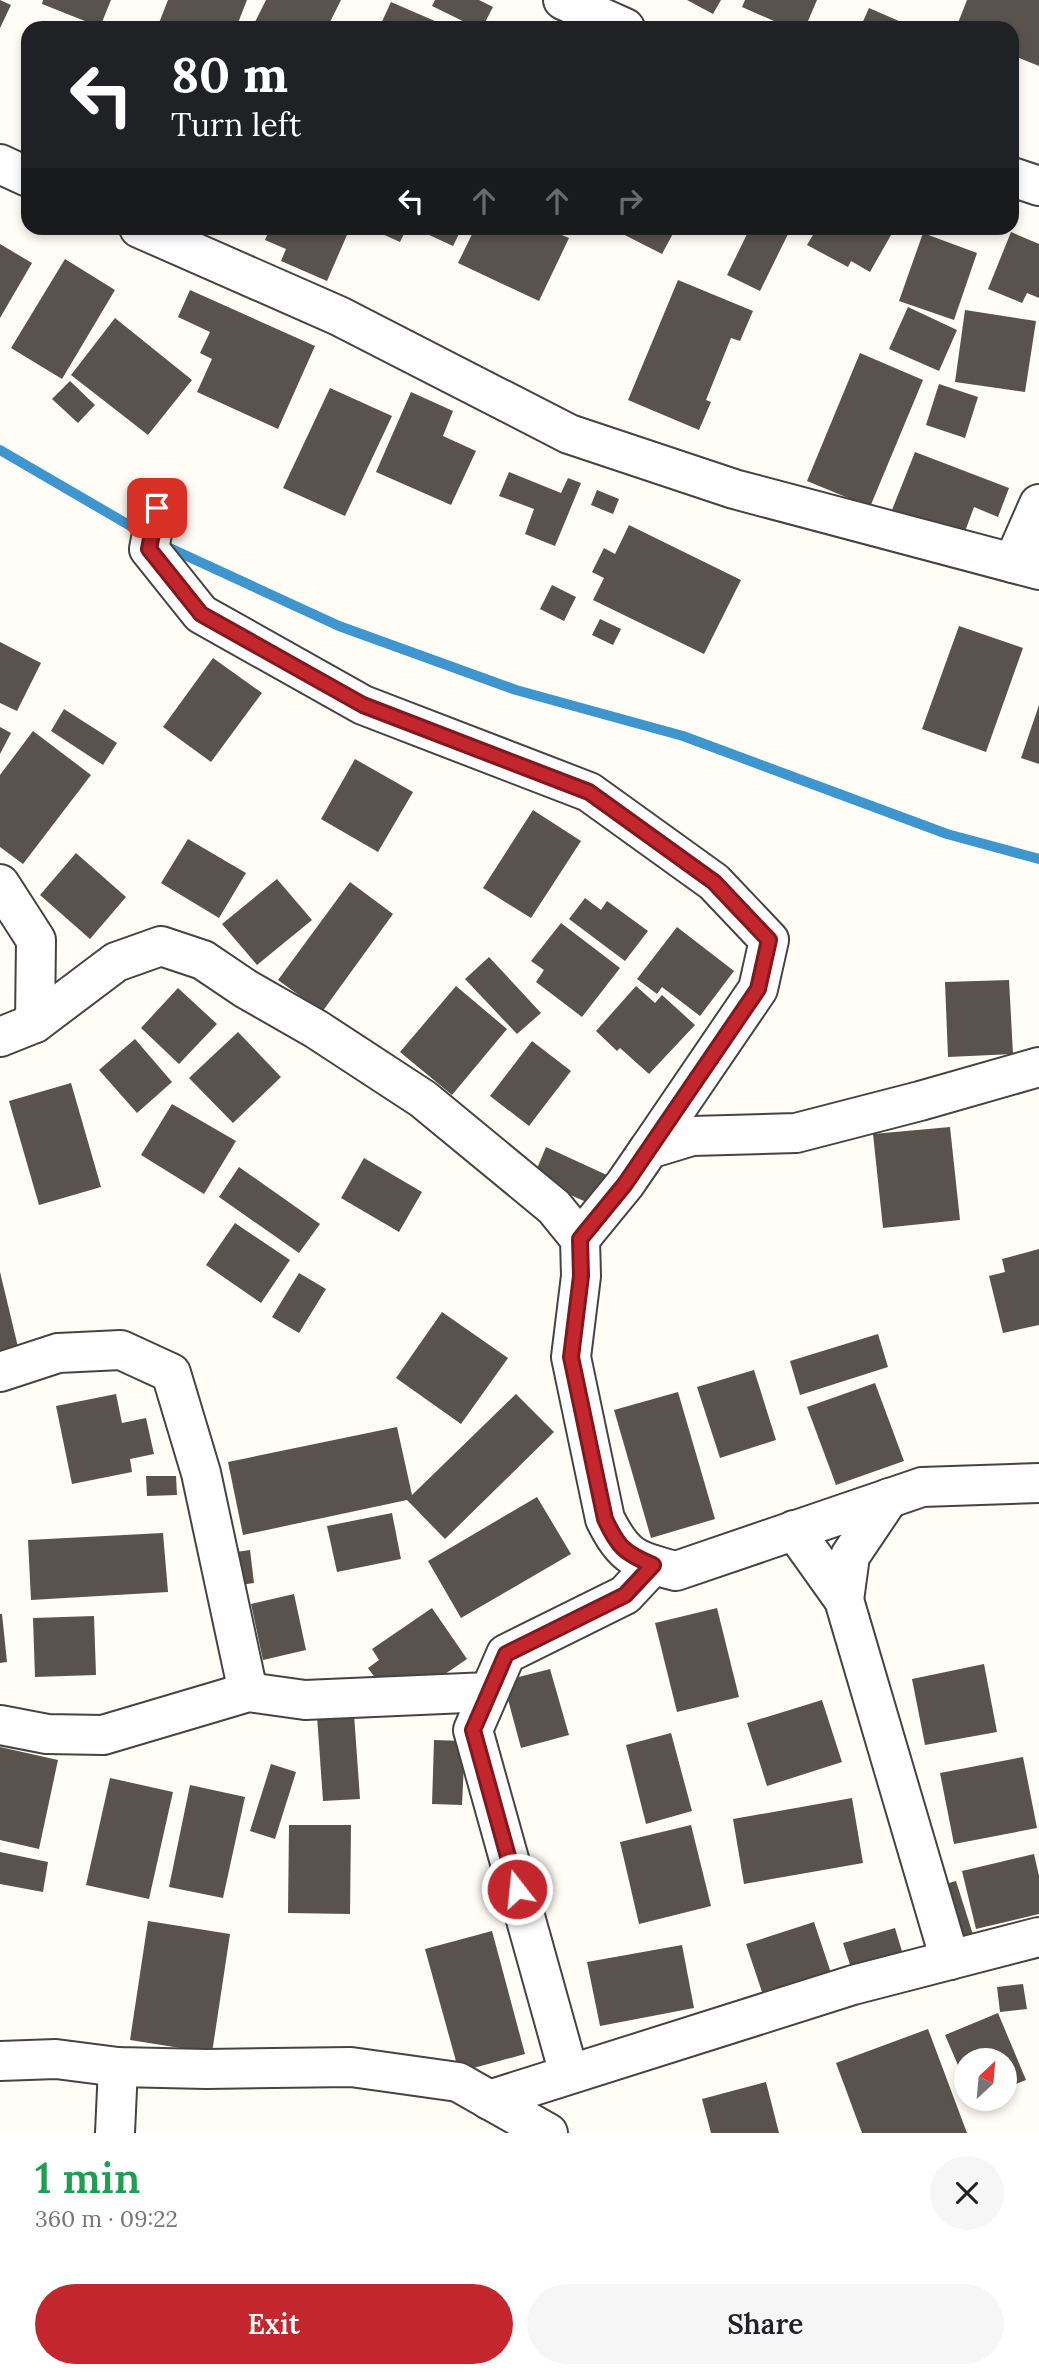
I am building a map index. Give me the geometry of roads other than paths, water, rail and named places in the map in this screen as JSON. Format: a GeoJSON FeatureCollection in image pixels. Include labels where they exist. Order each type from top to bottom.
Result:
{"type":"FeatureCollection","features":[{"type":"Feature","properties":{"kind":"street"},"geometry":{"type":"LineString","coordinates":[[566,0],[610,21]]}},
{"type":"Feature","properties":{"kind":"street"},"geometry":{"type":"LineString","coordinates":[[0,164],[21,174]]}},
{"type":"Feature","properties":{"kind":"street"},"geometry":{"type":"LineString","coordinates":[[1019,179],[1039,186]]}},
{"type":"Feature","properties":{"kind":"street"},"geometry":{"type":"LineString","coordinates":[[155,235],[339,316],[569,434],[734,489],[1026,566],[1039,504]]}},
{"type":"Feature","properties":{"kind":"street"},"geometry":{"type":"LineString","coordinates":[[157,508],[149,549],[201,614],[363,705],[589,792],[714,882],[769,940],[758,989],[625,1184],[580,1239]]}},
{"type":"Feature","properties":{"kind":"street"},"geometry":{"type":"LineString","coordinates":[[0,884],[37,940],[35,1023]]}},
{"type":"Feature","properties":{"kind":"street"},"geometry":{"type":"LineString","coordinates":[[0,1037],[35,1023],[116,962],[161,946],[203,960],[423,1099],[554,1207],[580,1239],[581,1276],[571,1357],[605,1519],[616,1542],[628,1555],[676,1571],[922,1487],[1038,1482]]}},
{"type":"Feature","properties":{"kind":"street"},"geometry":{"type":"LineString","coordinates":[[649,1149],[692,1136],[796,1133],[1039,1067]]}},
{"type":"Feature","properties":{"kind":"street"},"geometry":{"type":"LineString","coordinates":[[0,1372],[58,1353],[121,1350],[171,1373],[201,1473],[248,1692]]}},
{"type":"Feature","properties":{"kind":"street"},"geometry":{"type":"LineString","coordinates":[[844,1600],[850,1556],[889,1498]]}},
{"type":"Feature","properties":{"kind":"street"},"geometry":{"type":"LineString","coordinates":[[794,1530],[844,1600],[950,1960]]}},
{"type":"Feature","properties":{"kind":"street"},"geometry":{"type":"LineString","coordinates":[[569,2074],[473,1730],[506,1654],[625,1595],[653,1565]]}},
{"type":"Feature","properties":{"kind":"street"},"geometry":{"type":"LineString","coordinates":[[0,1725],[47,1734],[103,1734],[248,1692],[305,1700],[489,1692]]}},
{"type":"Feature","properties":{"kind":"street"},"geometry":{"type":"LineString","coordinates":[[489,2100],[853,1985],[1039,1937]]}},
{"type":"Feature","properties":{"kind":"street"},"geometry":{"type":"LineString","coordinates":[[0,2061],[56,2059],[118,2067],[351,2067],[458,2082],[548,2133]]}},
{"type":"Feature","properties":{"kind":"street"},"geometry":{"type":"LineString","coordinates":[[115,2133],[118,2067]]}},
{"type":"Feature","properties":{"kind":"waterway"},"geometry":{"type":"LineString","coordinates":[[0,450],[146,535]]}},
{"type":"Feature","properties":{"kind":"waterway"},"geometry":{"type":"LineString","coordinates":[[163,545],[339,626],[516,690],[683,736],[947,834],[1039,859]]}}]}
